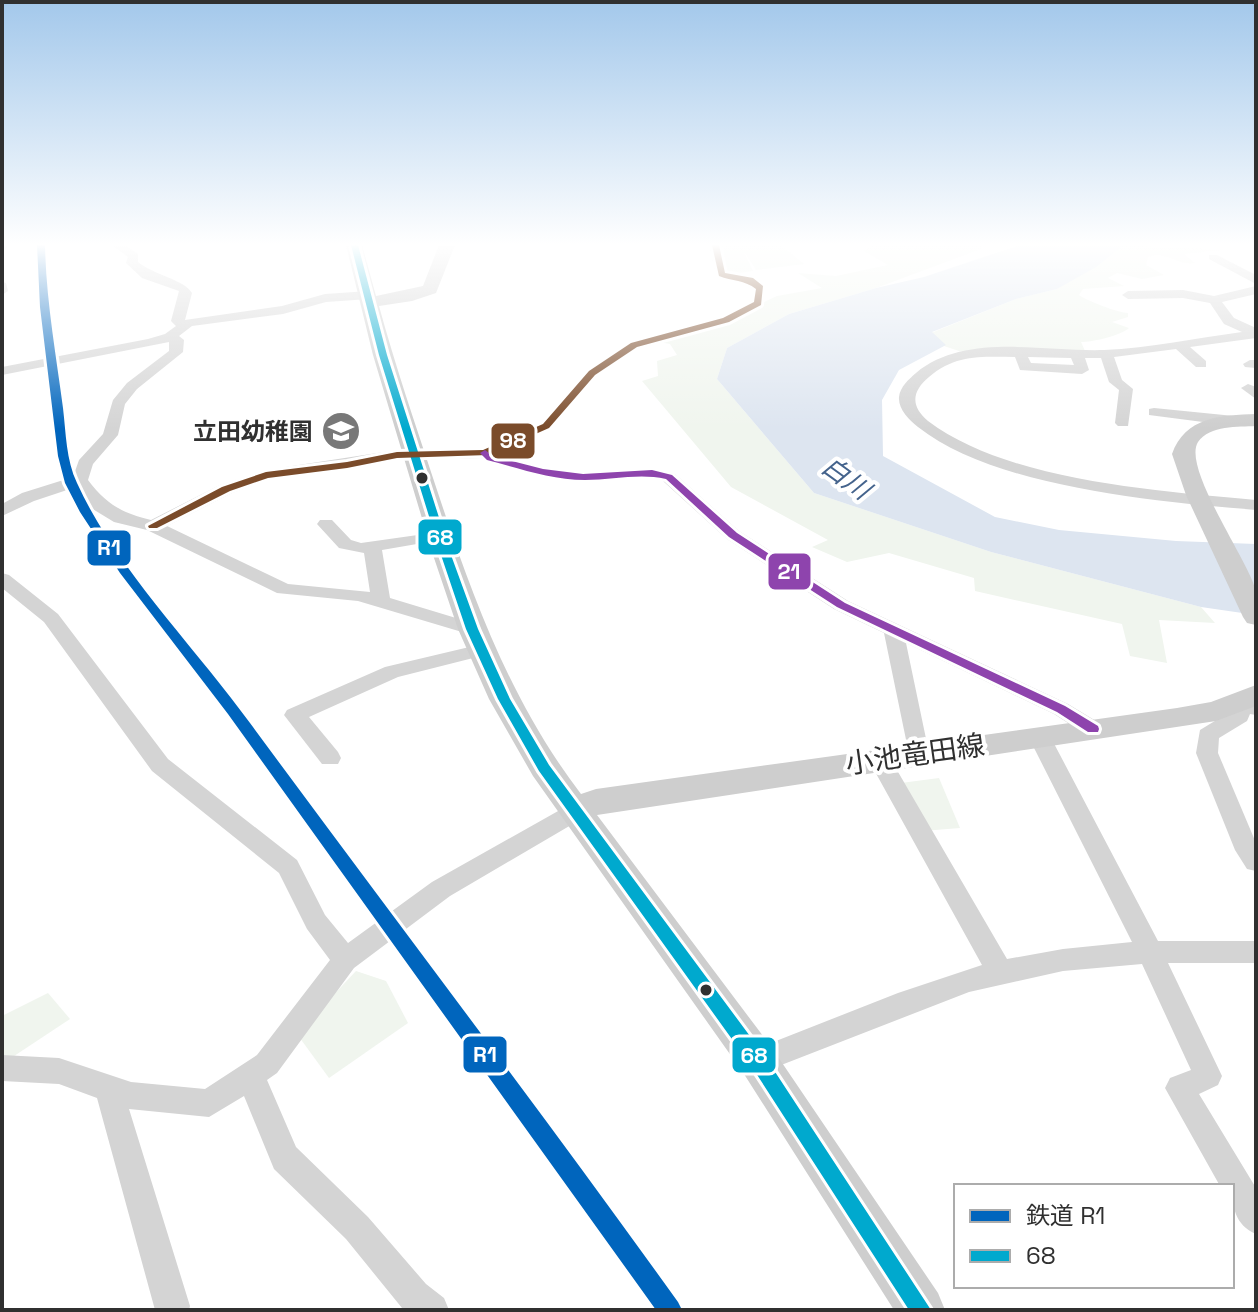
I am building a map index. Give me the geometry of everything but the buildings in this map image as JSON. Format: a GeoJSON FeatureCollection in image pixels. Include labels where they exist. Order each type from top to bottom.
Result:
{"type":"FeatureCollection","features":[{"type":"Feature","properties":{"kind":"main road"},"geometry":{"type":"LineString","coordinates":[[372,306],[383,355],[440,535],[477,639],[504,699],[544,768],[758,1061],[921,1310]]}},
{"type":"Feature","properties":{"kind":"main road"},"geometry":{"type":"LineString","coordinates":[[1245,421],[1217,423],[1198,431],[1185,446],[1185,462],[1256,617]]}},
{"type":"Feature","properties":{"kind":"main road","name":"小池竜田線"},"geometry":{"type":"LineString","coordinates":[[575,812],[596,801],[1177,718],[1250,703]]}},
{"type":"Feature","properties":{"kind":"street"},"geometry":{"type":"LineString","coordinates":[[182,306],[178,321],[182,325]]}},
{"type":"Feature","properties":{"kind":"street"},"geometry":{"type":"LineString","coordinates":[[2,371],[170,337],[182,325],[296,306]]}},
{"type":"Feature","properties":{"kind":"street"},"geometry":{"type":"LineString","coordinates":[[153,526],[226,489],[266,475],[415,453],[485,453],[546,426],[592,373],[634,345],[726,320],[752,306]]}},
{"type":"Feature","properties":{"kind":"street"},"geometry":{"type":"LineString","coordinates":[[1218,306],[1229,321],[1252,335],[1256,348]]}},
{"type":"Feature","properties":{"kind":"street"},"geometry":{"type":"LineString","coordinates":[[1252,335],[1106,354],[967,352],[912,382],[905,393],[908,407],[923,425],[944,438],[998,460],[1116,489],[1256,505]]}},
{"type":"Feature","properties":{"kind":"street"},"geometry":{"type":"LineString","coordinates":[[80,480],[85,463],[110,435],[118,403],[132,386],[176,352],[177,340],[170,337]]}},
{"type":"Feature","properties":{"kind":"street"},"geometry":{"type":"LineString","coordinates":[[1180,345],[1201,364]]}},
{"type":"Feature","properties":{"kind":"street"},"geometry":{"type":"LineString","coordinates":[[1106,354],[1116,382],[1126,389],[1123,423]]}},
{"type":"Feature","properties":{"kind":"street"},"geometry":{"type":"LineString","coordinates":[[1154,412],[1203,412],[1245,421]]}},
{"type":"Feature","properties":{"kind":"street"},"geometry":{"type":"LineString","coordinates":[[485,453],[490,458],[557,474],[583,477],[652,473],[669,477],[733,535],[841,605],[1061,709],[1093,729]]}},
{"type":"Feature","properties":{"kind":"street"},"geometry":{"type":"LineString","coordinates":[[2,511],[28,497],[80,480]]}},
{"type":"Feature","properties":{"kind":"street"},"geometry":{"type":"LineString","coordinates":[[80,480],[97,504],[120,518],[153,526],[284,589],[360,595],[477,639]]}},
{"type":"Feature","properties":{"kind":"street"},"geometry":{"type":"LineString","coordinates":[[326,524],[350,547],[440,535]]}},
{"type":"Feature","properties":{"kind":"street"},"geometry":{"type":"LineString","coordinates":[[372,546],[381,602]]}},
{"type":"Feature","properties":{"kind":"street"},"geometry":{"type":"LineString","coordinates":[[2,579],[51,618],[160,765],[288,867],[316,922],[345,960]]}},
{"type":"Feature","properties":{"kind":"street"},"geometry":{"type":"LineString","coordinates":[[893,630],[918,753]]}},
{"type":"Feature","properties":{"kind":"street"},"geometry":{"type":"LineString","coordinates":[[330,758],[295,715],[477,639]]}},
{"type":"Feature","properties":{"kind":"street"},"geometry":{"type":"LineString","coordinates":[[1250,703],[1239,716],[1208,735],[1207,753],[1247,850],[1256,862]]}},
{"type":"Feature","properties":{"kind":"street"},"geometry":{"type":"LineString","coordinates":[[1039,736],[1150,952],[1208,1076],[1180,1088],[1256,1218]]}},
{"type":"Feature","properties":{"kind":"street"},"geometry":{"type":"LineString","coordinates":[[879,759],[1000,972]]}},
{"type":"Feature","properties":{"kind":"street"},"geometry":{"type":"LineString","coordinates":[[2,1068],[59,1071],[131,1096],[209,1103],[267,1064],[345,960],[441,889],[575,812]]}},
{"type":"Feature","properties":{"kind":"street"},"geometry":{"type":"LineString","coordinates":[[758,1061],[901,1005],[1000,972],[1111,954],[1256,952]]}},
{"type":"Feature","properties":{"kind":"street"},"geometry":{"type":"LineString","coordinates":[[251,1077],[285,1158],[357,1228],[414,1296],[432,1310]]}},
{"type":"Feature","properties":{"kind":"street"},"geometry":{"type":"LineString","coordinates":[[109,1090],[172,1310]]}},
{"type":"Feature","properties":{"kind":"shaded area"},"geometry":{"type":"Polygon","coordinates":[[[755,306],[815,306],[789,314],[727,348],[717,379],[814,493],[991,552],[1201,607],[1215,623],[1159,620],[1167,663],[1130,656],[1122,624],[975,591],[974,578],[889,553],[847,562],[812,547],[828,540],[731,487],[642,381],[658,376],[657,361],[677,355],[670,344],[644,339],[726,320],[755,306]]]}},
{"type":"Feature","properties":{"kind":"shaded area"},"geometry":{"type":"Polygon","coordinates":[[[998,306],[1105,306],[1128,313],[1128,317],[1112,322],[1129,328],[1106,338],[1081,342],[1086,353],[959,351],[944,346],[931,333],[998,306]]]}},
{"type":"Feature","properties":{"kind":"shaded area"},"geometry":{"type":"Polygon","coordinates":[[[939,778],[960,828],[923,831],[901,783],[939,778]]]}},
{"type":"Feature","properties":{"kind":"shaded area"},"geometry":{"type":"Polygon","coordinates":[[[356,971],[386,981],[408,1023],[329,1078],[297,1034],[356,971]]]}},
{"type":"Feature","properties":{"kind":"shaded area"},"geometry":{"type":"Polygon","coordinates":[[[48,993],[70,1019],[2,1064],[2,1016],[48,993]]]}},
{"type":"Feature","properties":{"kind":"water","name":"白川"},"geometry":{"type":"Polygon","coordinates":[[[815,306],[998,306],[932,332],[946,345],[899,370],[882,400],[883,456],[995,517],[1059,530],[1176,541],[1256,544],[1256,615],[1201,607],[991,552],[814,493],[717,379],[727,348],[789,314],[815,306]]]}},
{"type":"Feature","properties":{"kind":"rail line","name":"R1"},"geometry":{"type":"LineString","coordinates":[[44,306],[63,456],[71,483],[104,542],[233,710],[670,1310]]}},
{"type":"Feature","properties":{"kind":"transit line","name":"68"},"geometry":{"type":"LineString","coordinates":[[370,306],[446,555],[472,629],[504,699],[544,768],[758,1061],[921,1310]]}},
{"type":"Feature","properties":{"kind":"transit line","name":"98"},"geometry":{"type":"LineString","coordinates":[[153,526],[226,489],[266,475],[397,455],[485,453],[546,426],[592,373],[634,345],[726,320],[752,306]]}},
{"type":"Feature","properties":{"kind":"transit line","name":"21"},"geometry":{"type":"LineString","coordinates":[[485,453],[490,458],[543,472],[583,477],[652,473],[669,477],[733,535],[841,605],[1061,709],[1093,729]]}},
{"type":"Feature","properties":{"kind":"place","name":"立田幼稚園"},"geometry":{"type":"Point","coordinates":[341,431]}}]}
